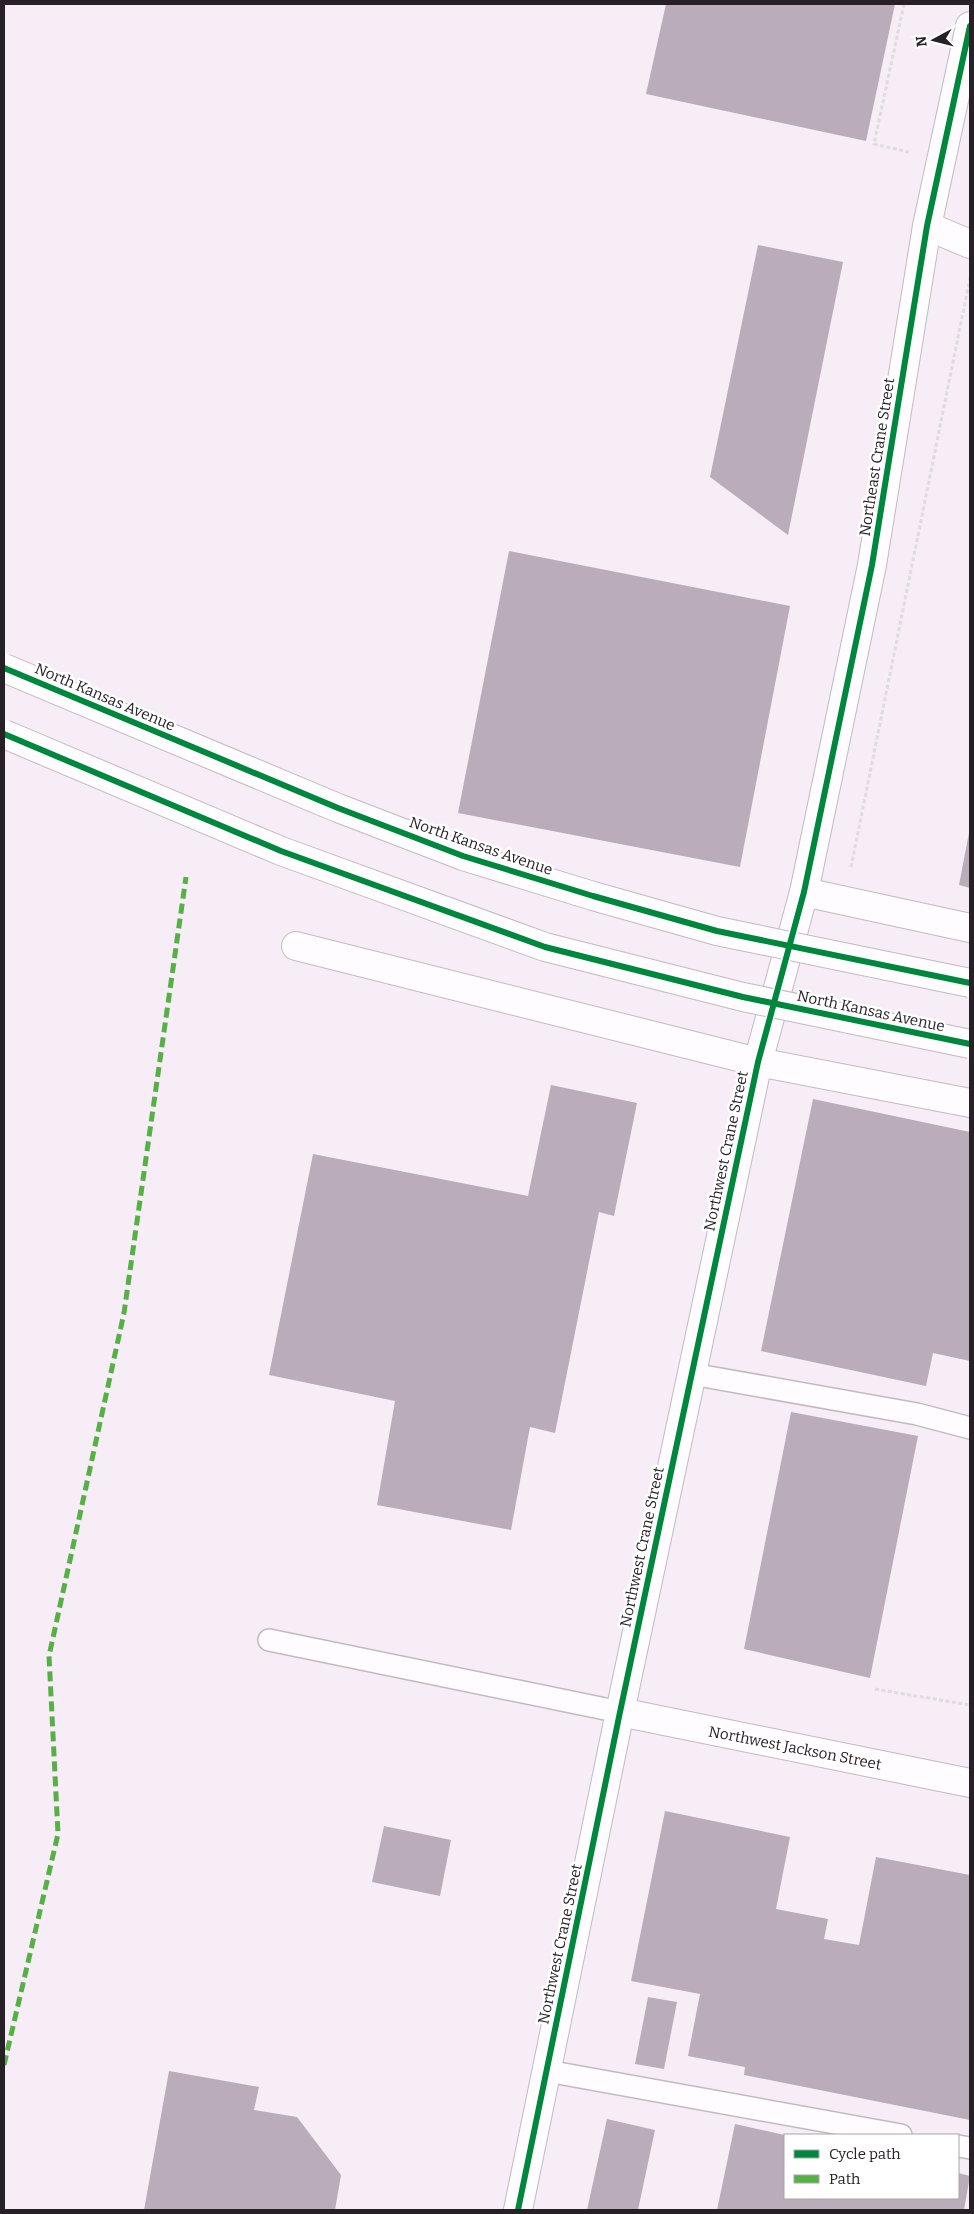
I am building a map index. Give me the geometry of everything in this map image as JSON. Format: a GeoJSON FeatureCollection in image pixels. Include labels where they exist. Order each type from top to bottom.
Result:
{"type":"FeatureCollection","features":[{"type":"Feature","properties":{"kind":"street","name":"Northeast Crane Street"},"geometry":{"type":"LineString","coordinates":[[804,892],[872,565],[927,226],[970,26]]}},
{"type":"Feature","properties":{"kind":"street"},"geometry":{"type":"LineString","coordinates":[[927,226],[970,244]]}},
{"type":"Feature","properties":{"kind":"street","name":"North Kansas Avenue"},"geometry":{"type":"LineString","coordinates":[[4,668],[338,808],[463,856],[593,896],[717,930],[970,983]]}},
{"type":"Feature","properties":{"kind":"street","name":"North Kansas Avenue"},"geometry":{"type":"LineString","coordinates":[[4,734],[281,851],[545,947],[743,998],[970,1044]]}},
{"type":"Feature","properties":{"kind":"street"},"geometry":{"type":"LineString","coordinates":[[804,892],[970,928]]}},
{"type":"Feature","properties":{"kind":"street","name":"Northwest Crane Street"},"geometry":{"type":"LineString","coordinates":[[518,2210],[620,1712],[758,1062],[804,892]]}},
{"type":"Feature","properties":{"kind":"street"},"geometry":{"type":"LineString","coordinates":[[296,946],[758,1062],[970,1103]]}},
{"type":"Feature","properties":{"kind":"street","name":"Northwest Jackson Street"},"geometry":{"type":"LineString","coordinates":[[620,1712],[970,1783]]}},
{"type":"Feature","properties":{"kind":"lane"},"geometry":{"type":"LineString","coordinates":[[692,1374],[917,1414],[970,1428]]}},
{"type":"Feature","properties":{"kind":"lane"},"geometry":{"type":"LineString","coordinates":[[269,1640],[620,1712]]}},
{"type":"Feature","properties":{"kind":"lane"},"geometry":{"type":"LineString","coordinates":[[547,2071],[895,2134]]}},
{"type":"Feature","properties":{"kind":"path"},"geometry":{"type":"LineString","coordinates":[[874,144],[904,4]]}},
{"type":"Feature","properties":{"kind":"path"},"geometry":{"type":"LineString","coordinates":[[851,868],[970,277]]}},
{"type":"Feature","properties":{"kind":"path"},"geometry":{"type":"LineString","coordinates":[[875,1689],[970,1705]]}},
{"type":"Feature","properties":{"kind":"building"},"geometry":{"type":"Polygon","coordinates":[[[666,4],[895,4],[866,141],[646,94],[666,4]]]}},
{"type":"Feature","properties":{"kind":"building"},"geometry":{"type":"Polygon","coordinates":[[[758,245],[843,262],[788,535],[710,477],[758,245]]]}},
{"type":"Feature","properties":{"kind":"building"},"geometry":{"type":"Polygon","coordinates":[[[509,551],[790,606],[740,867],[458,813],[509,551]]]}},
{"type":"Feature","properties":{"kind":"building"},"geometry":{"type":"Polygon","coordinates":[[[970,833],[970,888],[959,885],[970,833]]]}},
{"type":"Feature","properties":{"kind":"building"},"geometry":{"type":"Polygon","coordinates":[[[551,1085],[637,1103],[614,1216],[599,1212],[555,1433],[530,1427],[511,1530],[377,1505],[395,1401],[269,1375],[313,1154],[528,1196],[551,1085]]]}},
{"type":"Feature","properties":{"kind":"building"},"geometry":{"type":"Polygon","coordinates":[[[813,1099],[970,1132],[970,1361],[933,1353],[926,1386],[761,1351],[813,1099]]]}},
{"type":"Feature","properties":{"kind":"building"},"geometry":{"type":"Polygon","coordinates":[[[791,1412],[918,1436],[870,1678],[744,1649],[791,1412]]]}},
{"type":"Feature","properties":{"kind":"building"},"geometry":{"type":"Polygon","coordinates":[[[665,1811],[790,1837],[776,1909],[828,1919],[824,1939],[859,1945],[876,1857],[970,1875],[970,2120],[744,2075],[745,2067],[688,2056],[700,1994],[631,1981],[665,1811]]]}},
{"type":"Feature","properties":{"kind":"building"},"geometry":{"type":"Polygon","coordinates":[[[384,1826],[451,1840],[440,1896],[372,1882],[384,1826]]]}},
{"type":"Feature","properties":{"kind":"building"},"geometry":{"type":"Polygon","coordinates":[[[648,1997],[677,2002],[664,2069],[635,2064],[648,1997]]]}},
{"type":"Feature","properties":{"kind":"building"},"geometry":{"type":"Polygon","coordinates":[[[169,2071],[259,2087],[254,2110],[297,2117],[341,2175],[335,2210],[144,2210],[169,2071]]]}},
{"type":"Feature","properties":{"kind":"building"},"geometry":{"type":"Polygon","coordinates":[[[607,2119],[655,2130],[638,2210],[587,2210],[607,2119]]]}},
{"type":"Feature","properties":{"kind":"building"},"geometry":{"type":"Polygon","coordinates":[[[735,2124],[784,2135],[784,2199],[959,2199],[959,2173],[970,2176],[964,2210],[717,2210],[735,2124]]]}},
{"type":"Feature","properties":{"kind":"marked path"},"geometry":{"type":"LineString","coordinates":[[4,2065],[58,1834],[49,1656],[124,1313],[186,877]]}},
{"type":"Feature","properties":{"kind":"cycle path"},"geometry":{"type":"LineString","coordinates":[[518,2210],[620,1712],[758,1062],[804,892],[872,565],[927,226],[970,26]]}},
{"type":"Feature","properties":{"kind":"cycle path"},"geometry":{"type":"LineString","coordinates":[[4,668],[338,808],[463,856],[593,896],[717,931],[970,983]]}},
{"type":"Feature","properties":{"kind":"cycle path"},"geometry":{"type":"LineString","coordinates":[[4,734],[281,851],[545,947],[743,997],[970,1044]]}}]}
